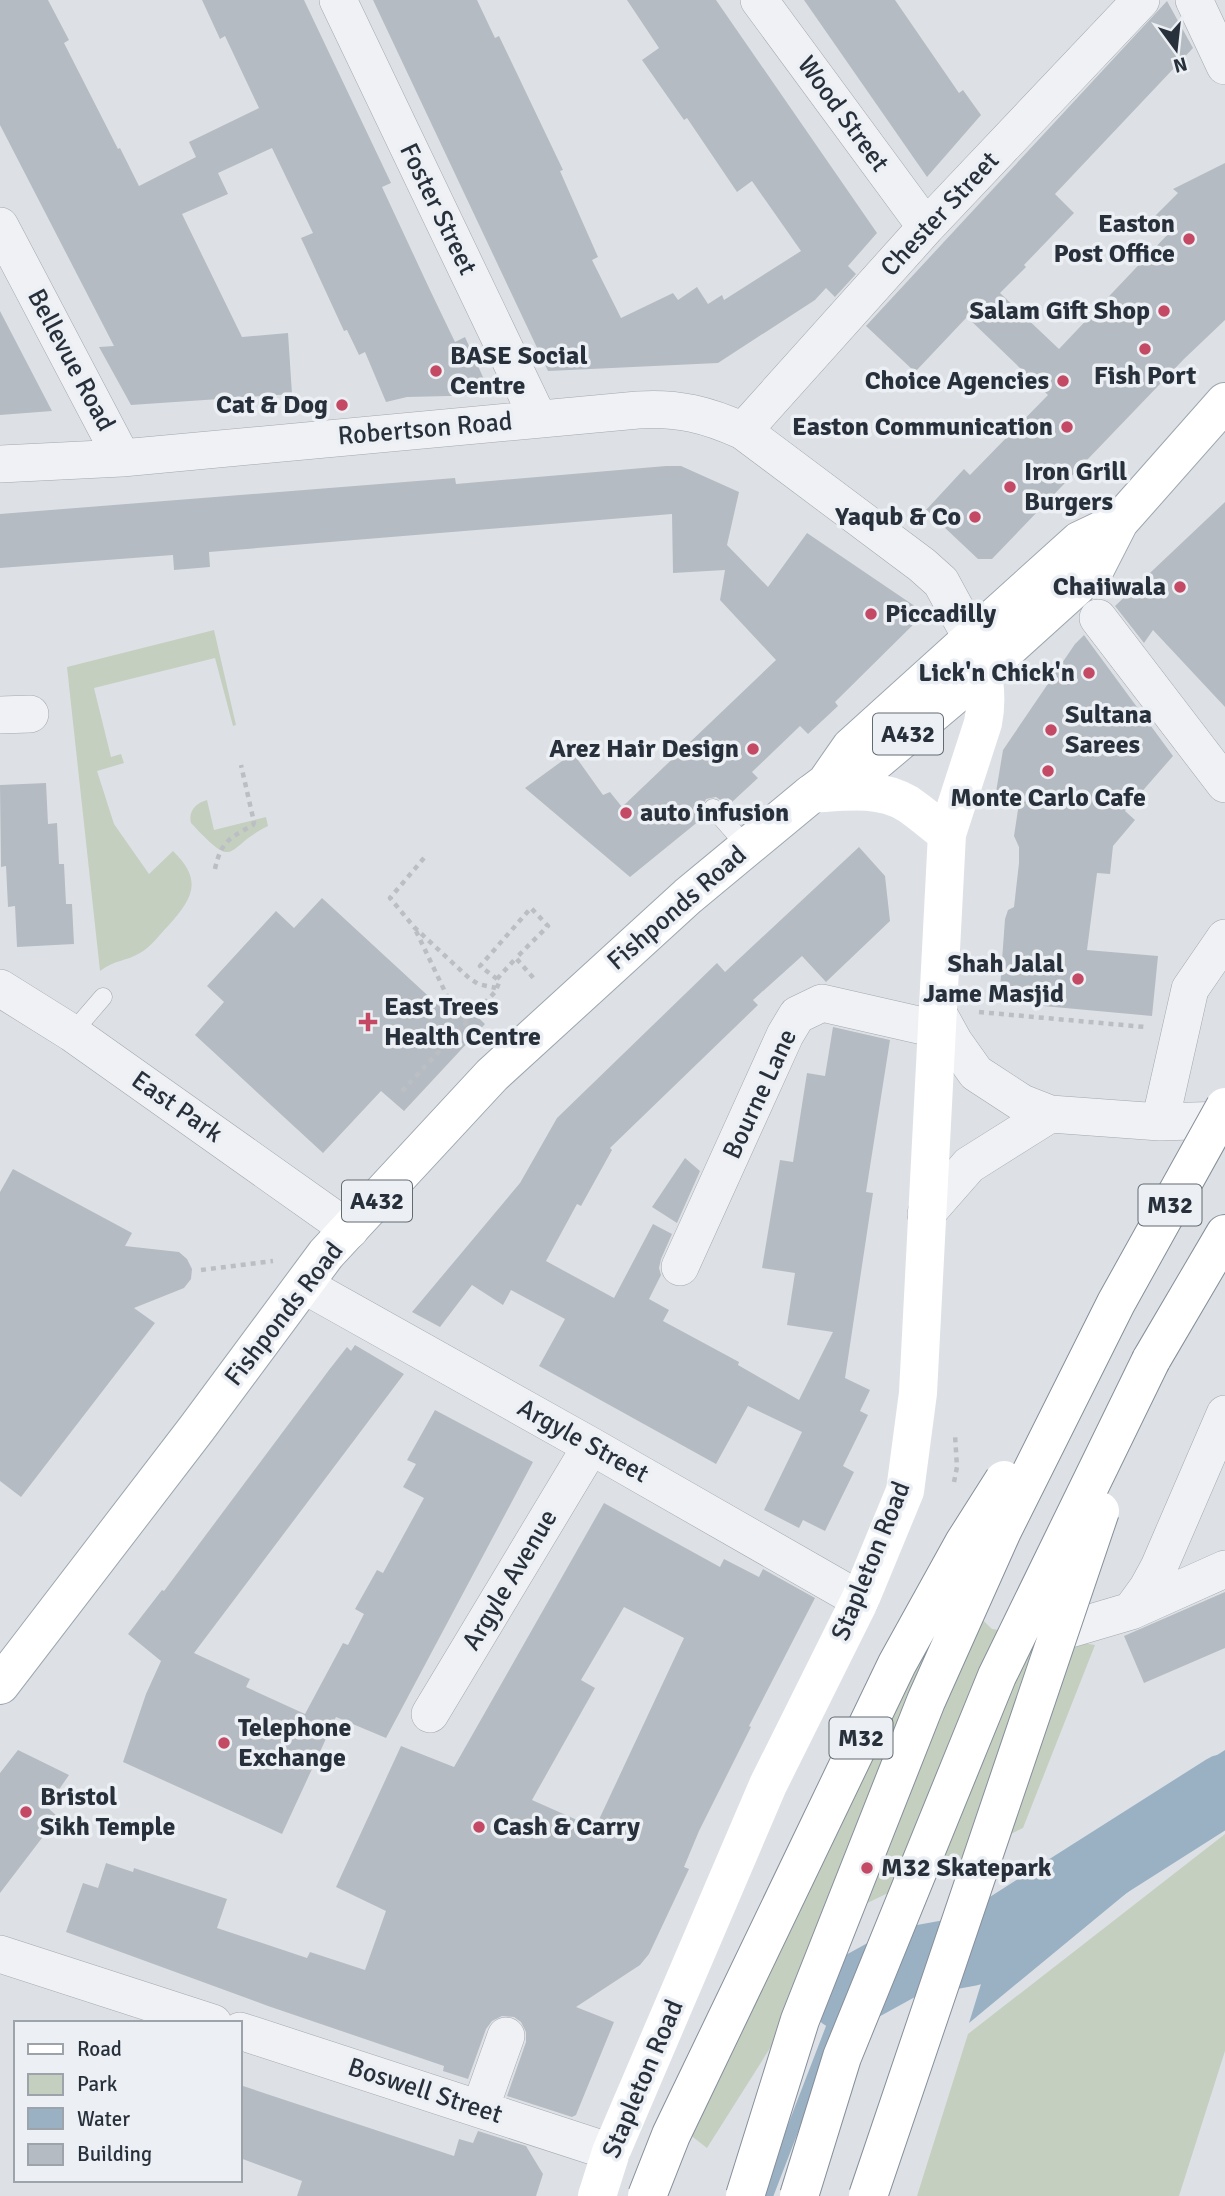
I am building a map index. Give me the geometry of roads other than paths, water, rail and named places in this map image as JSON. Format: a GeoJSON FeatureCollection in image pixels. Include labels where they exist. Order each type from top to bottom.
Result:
{"type":"FeatureCollection","features":[{"type":"Feature","properties":{"kind":"main road","name":"A432"},"geometry":{"type":"LineString","coordinates":[[978,655],[1079,541],[1119,523],[1225,402]]}},
{"type":"Feature","properties":{"kind":"main road","name":"Fishponds Road"},"geometry":{"type":"LineString","coordinates":[[0,1685],[338,1242],[492,1075],[688,896],[818,789],[851,747],[931,674],[978,655]]}},
{"type":"Feature","properties":{"kind":"main road","name":"Fishponds Road"},"geometry":{"type":"LineString","coordinates":[[818,789],[868,768],[978,655]]}},
{"type":"Feature","properties":{"kind":"main road","name":"Stapleton Road"},"geometry":{"type":"LineString","coordinates":[[597,2196],[611,2152],[768,1786],[860,1600],[905,1491],[918,1393],[947,834],[984,723],[986,707],[978,655]]}},
{"type":"Feature","properties":{"kind":"main road"},"geometry":{"type":"LineString","coordinates":[[818,789],[863,790],[905,802],[947,834]]}},
{"type":"Feature","properties":{"kind":"main road","name":"M32"},"geometry":{"type":"LineString","coordinates":[[745,2196],[800,2020],[926,1701],[1002,1531],[1116,1303],[1225,1107]]}},
{"type":"Feature","properties":{"kind":"main road","name":"M32"},"geometry":{"type":"LineString","coordinates":[[799,2196],[842,2057],[997,1676],[1151,1360],[1225,1234]]}},
{"type":"Feature","properties":{"kind":"main road","name":"M32"},"geometry":{"type":"LineString","coordinates":[[648,2196],[671,2135],[897,1664],[964,1543],[1116,1303]]}},
{"type":"Feature","properties":{"kind":"main road","name":"M32"},"geometry":{"type":"LineString","coordinates":[[868,2196],[1151,1360]]}},
{"type":"Feature","properties":{"kind":"street","name":"Foster Street"},"geometry":{"type":"LineString","coordinates":[[338,0],[538,418]]}},
{"type":"Feature","properties":{"kind":"street","name":"Wood Street"},"geometry":{"type":"LineString","coordinates":[[759,0],[926,227]]}},
{"type":"Feature","properties":{"kind":"street","name":"Chester Street"},"geometry":{"type":"LineString","coordinates":[[743,430],[926,227],[1141,0]]}},
{"type":"Feature","properties":{"kind":"street"},"geometry":{"type":"LineString","coordinates":[[1194,0],[1225,66]]}},
{"type":"Feature","properties":{"kind":"street","name":"Bellevue Road"},"geometry":{"type":"LineString","coordinates":[[0,226],[122,458]]}},
{"type":"Feature","properties":{"kind":"street","name":"Robertson Road"},"geometry":{"type":"LineString","coordinates":[[0,464],[122,458],[664,408],[697,414],[743,430],[941,582],[978,655]]}},
{"type":"Feature","properties":{"kind":"street"},"geometry":{"type":"LineString","coordinates":[[1098,618],[1225,784]]}},
{"type":"Feature","properties":{"kind":"street"},"geometry":{"type":"LineString","coordinates":[[1160,1122],[1190,989],[1225,938]]}},
{"type":"Feature","properties":{"kind":"street","name":"East Park"},"geometry":{"type":"LineString","coordinates":[[0,988],[72,1033],[338,1242]]}},
{"type":"Feature","properties":{"kind":"street","name":"Bourne Lane"},"geometry":{"type":"LineString","coordinates":[[680,1267],[779,1048],[797,1015],[822,1003],[938,1011]]}},
{"type":"Feature","properties":{"kind":"street"},"geometry":{"type":"LineString","coordinates":[[938,1011],[954,1042],[976,1073],[1022,1103],[1050,1114],[1160,1122],[1225,1120]]}},
{"type":"Feature","properties":{"kind":"street"},"geometry":{"type":"LineString","coordinates":[[926,1214],[969,1165],[1050,1114]]}},
{"type":"Feature","properties":{"kind":"street","name":"Argyle Street"},"geometry":{"type":"LineString","coordinates":[[304,1285],[860,1600]]}},
{"type":"Feature","properties":{"kind":"street"},"geometry":{"type":"LineString","coordinates":[[1131,1611],[1159,1567],[1225,1414]]}},
{"type":"Feature","properties":{"kind":"street","name":"Argyle Avenue"},"geometry":{"type":"LineString","coordinates":[[429,1714],[591,1446]]}},
{"type":"Feature","properties":{"kind":"street"},"geometry":{"type":"LineString","coordinates":[[1210,1449],[1213,1466],[1225,1490]]}},
{"type":"Feature","properties":{"kind":"street"},"geometry":{"type":"LineString","coordinates":[[1052,1634],[1131,1611],[1225,1569]]}},
{"type":"Feature","properties":{"kind":"street"},"geometry":{"type":"LineString","coordinates":[[0,1954],[207,2021]]}},
{"type":"Feature","properties":{"kind":"street","name":"Boswell Street"},"geometry":{"type":"LineString","coordinates":[[242,2032],[611,2152]]}},
{"type":"Feature","properties":{"kind":"street"},"geometry":{"type":"LineString","coordinates":[[480,2109],[506,2036]]}},
{"type":"Feature","properties":{"kind":"lane"},"geometry":{"type":"LineString","coordinates":[[713,808],[747,847]]}},
{"type":"Feature","properties":{"kind":"lane"},"geometry":{"type":"LineString","coordinates":[[72,1033],[103,997]]}},
{"type":"Feature","properties":{"kind":"water"},"geometry":{"type":"Polygon","coordinates":[[[1225,1750],[1225,1825],[1157,1868],[969,2023],[1010,1890],[1225,1750]]]}},
{"type":"Feature","properties":{"kind":"waterway"},"geometry":{"type":"LineString","coordinates":[[844,1996],[904,1963],[970,1951],[1225,1789]]}},
{"type":"Feature","properties":{"kind":"waterway"},"geometry":{"type":"LineString","coordinates":[[767,2196],[844,1996]]}},
{"type":"Feature","properties":{"kind":"place","name":"Easton Post Office"},"geometry":{"type":"Point","coordinates":[1189,239]}},
{"type":"Feature","properties":{"kind":"place","name":"Salam Gift Shop"},"geometry":{"type":"Point","coordinates":[1164,311]}},
{"type":"Feature","properties":{"kind":"place","name":"Fish Port"},"geometry":{"type":"Point","coordinates":[1145,349]}},
{"type":"Feature","properties":{"kind":"place","name":"BASE Social Centre"},"geometry":{"type":"Point","coordinates":[436,371]}},
{"type":"Feature","properties":{"kind":"place","name":"Choice Agencies"},"geometry":{"type":"Point","coordinates":[1063,381]}},
{"type":"Feature","properties":{"kind":"place","name":"Cat & Dog"},"geometry":{"type":"Point","coordinates":[342,405]}},
{"type":"Feature","properties":{"kind":"place","name":"Easton Communication"},"geometry":{"type":"Point","coordinates":[1067,427]}},
{"type":"Feature","properties":{"kind":"place","name":"Iron Grill Burgers"},"geometry":{"type":"Point","coordinates":[1010,487]}},
{"type":"Feature","properties":{"kind":"place","name":"Yaqub & Co"},"geometry":{"type":"Point","coordinates":[975,517]}},
{"type":"Feature","properties":{"kind":"place","name":"Chaiiwala"},"geometry":{"type":"Point","coordinates":[1180,587]}},
{"type":"Feature","properties":{"kind":"place","name":"Piccadilly"},"geometry":{"type":"Point","coordinates":[871,614]}},
{"type":"Feature","properties":{"kind":"place","name":"Lick'n Chick'n"},"geometry":{"type":"Point","coordinates":[1089,673]}},
{"type":"Feature","properties":{"kind":"place","name":"Sultana Sarees"},"geometry":{"type":"Point","coordinates":[1051,730]}},
{"type":"Feature","properties":{"kind":"place","name":"Arez Hair Design"},"geometry":{"type":"Point","coordinates":[753,749]}},
{"type":"Feature","properties":{"kind":"place","name":"Monte Carlo Cafe"},"geometry":{"type":"Point","coordinates":[1048,771]}},
{"type":"Feature","properties":{"kind":"place","name":"auto infusion"},"geometry":{"type":"Point","coordinates":[626,813]}},
{"type":"Feature","properties":{"kind":"place","name":"Shah Jalal Jame Masjid"},"geometry":{"type":"Point","coordinates":[1078,979]}},
{"type":"Feature","properties":{"kind":"place","name":"East Trees Health Centre"},"geometry":{"type":"Point","coordinates":[368,1022]}},
{"type":"Feature","properties":{"kind":"place","name":"Telephone Exchange"},"geometry":{"type":"Point","coordinates":[224,1743]}},
{"type":"Feature","properties":{"kind":"place","name":"Bristol Sikh Temple"},"geometry":{"type":"Point","coordinates":[26,1812]}},
{"type":"Feature","properties":{"kind":"place","name":"Cash & Carry"},"geometry":{"type":"Point","coordinates":[479,1827]}},
{"type":"Feature","properties":{"kind":"place","name":"M32 Skatepark"},"geometry":{"type":"Point","coordinates":[867,1868]}}]}
